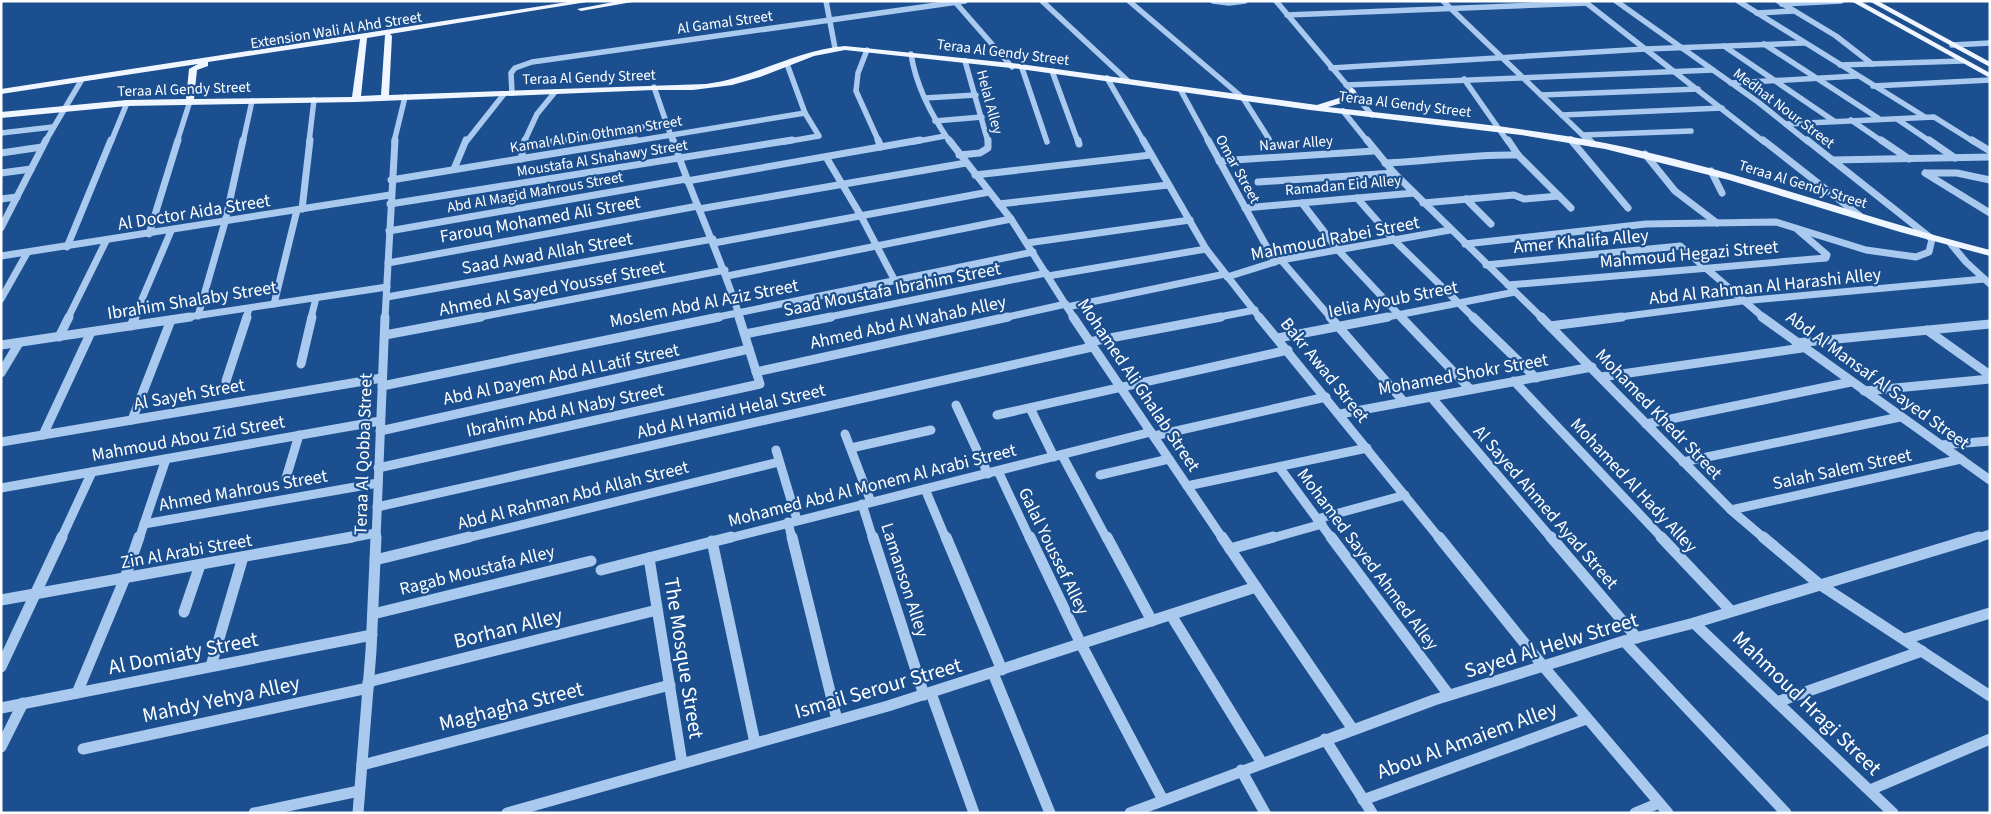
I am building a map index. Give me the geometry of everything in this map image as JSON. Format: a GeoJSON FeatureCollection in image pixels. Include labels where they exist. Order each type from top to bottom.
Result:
{"type":"FeatureCollection","features":[{"type":"Feature","properties":{"kind":"main road","name":"Extension Wali Al Ahd Street"},"geometry":{"type":"LineString","coordinates":[[364,37],[590,1]]}},
{"type":"Feature","properties":{"kind":"main road","name":"Extension Wali Al Ahd Street"},"geometry":{"type":"LineString","coordinates":[[364,37],[388,36],[635,1]]}},
{"type":"Feature","properties":{"kind":"main road"},"geometry":{"type":"LineString","coordinates":[[1854,1],[1990,76]]}},
{"type":"Feature","properties":{"kind":"main road"},"geometry":{"type":"LineString","coordinates":[[1872,1],[1990,65]]}},
{"type":"Feature","properties":{"kind":"main road"},"geometry":{"type":"LineString","coordinates":[[385,98],[388,36]]}},
{"type":"Feature","properties":{"kind":"main road","name":"Teraa Al Gendy Street"},"geometry":{"type":"LineString","coordinates":[[1,92],[194,65],[364,37]]}},
{"type":"Feature","properties":{"kind":"main road"},"geometry":{"type":"LineString","coordinates":[[356,99],[364,37]]}},
{"type":"Feature","properties":{"kind":"main road","name":"Teraa Al Gendy Street"},"geometry":{"type":"LineString","coordinates":[[1,116],[64,108],[190,100],[314,100],[654,87],[678,89],[717,85],[755,76],[822,50],[835,48],[867,50],[1107,78],[1311,107],[1570,139],[1645,154],[1711,171],[1932,239],[1990,253]]}},
{"type":"Feature","properties":{"kind":"main road"},"geometry":{"type":"LineString","coordinates":[[190,100],[194,65]]}},
{"type":"Feature","properties":{"kind":"main road"},"geometry":{"type":"LineString","coordinates":[[1311,107],[1330,105],[1342,100],[1349,88]]}},
{"type":"Feature","properties":{"kind":"street"},"geometry":{"type":"LineString","coordinates":[[826,1],[835,48]]}},
{"type":"Feature","properties":{"kind":"street","name":"Al Gamal Street"},"geometry":{"type":"LineString","coordinates":[[508,94],[511,72],[515,68],[532,62],[965,1]]}},
{"type":"Feature","properties":{"kind":"street"},"geometry":{"type":"LineString","coordinates":[[1042,1],[1128,81]]}},
{"type":"Feature","properties":{"kind":"street"},"geometry":{"type":"LineString","coordinates":[[1129,1],[1243,98],[1269,139]]}},
{"type":"Feature","properties":{"kind":"street"},"geometry":{"type":"LineString","coordinates":[[1213,1],[1228,3],[1245,1]]}},
{"type":"Feature","properties":{"kind":"street"},"geometry":{"type":"LineString","coordinates":[[1276,1],[1372,115]]}},
{"type":"Feature","properties":{"kind":"street"},"geometry":{"type":"LineString","coordinates":[[1443,1],[1592,143]]}},
{"type":"Feature","properties":{"kind":"street","name":"Medhat Nour Street"},"geometry":{"type":"LineString","coordinates":[[1616,1],[1786,124],[1932,239]]}},
{"type":"Feature","properties":{"kind":"street"},"geometry":{"type":"LineString","coordinates":[[1738,1],[1872,86],[1925,117]]}},
{"type":"Feature","properties":{"kind":"street"},"geometry":{"type":"LineString","coordinates":[[1780,2],[1841,1]]}},
{"type":"Feature","properties":{"kind":"street"},"geometry":{"type":"LineString","coordinates":[[1287,15],[1585,2],[1860,216]]}},
{"type":"Feature","properties":{"kind":"street"},"geometry":{"type":"LineString","coordinates":[[1780,2],[1850,46],[1872,64]]}},
{"type":"Feature","properties":{"kind":"street"},"geometry":{"type":"LineString","coordinates":[[956,3],[1017,67],[1046,142]]}},
{"type":"Feature","properties":{"kind":"street"},"geometry":{"type":"LineString","coordinates":[[1756,13],[1794,12]]}},
{"type":"Feature","properties":{"kind":"street"},"geometry":{"type":"LineString","coordinates":[[1331,68],[1681,47],[1804,43]]}},
{"type":"Feature","properties":{"kind":"street"},"geometry":{"type":"LineString","coordinates":[[1952,45],[1990,43]]}},
{"type":"Feature","properties":{"kind":"street"},"geometry":{"type":"LineString","coordinates":[[1764,44],[1878,118]]}},
{"type":"Feature","properties":{"kind":"street"},"geometry":{"type":"LineString","coordinates":[[1724,46],[1834,121]]}},
{"type":"Feature","properties":{"kind":"street"},"geometry":{"type":"LineString","coordinates":[[867,50],[858,73],[856,91],[881,147]]}},
{"type":"Feature","properties":{"kind":"street","name":"Mohamed Ali Ghalab Street"},"geometry":{"type":"LineString","coordinates":[[911,54],[914,74],[935,121],[959,155],[1011,220],[1033,252],[1091,344],[1352,728]]}},
{"type":"Feature","properties":{"kind":"street","name":"Helal Alley"},"geometry":{"type":"LineString","coordinates":[[959,155],[980,153],[988,148],[982,116],[966,61]]}},
{"type":"Feature","properties":{"kind":"street"},"geometry":{"type":"LineString","coordinates":[[1840,65],[1962,61]]}},
{"type":"Feature","properties":{"kind":"street"},"geometry":{"type":"LineString","coordinates":[[786,64],[805,113]]}},
{"type":"Feature","properties":{"kind":"street"},"geometry":{"type":"LineString","coordinates":[[1349,88],[1464,79],[1713,70]]}},
{"type":"Feature","properties":{"kind":"street"},"geometry":{"type":"LineString","coordinates":[[1052,72],[1079,144]]}},
{"type":"Feature","properties":{"kind":"street"},"geometry":{"type":"LineString","coordinates":[[1731,83],[1858,76]]}},
{"type":"Feature","properties":{"kind":"street","name":"Bakr Awad Street"},"geometry":{"type":"LineString","coordinates":[[1107,78],[1206,250],[1340,414],[1541,666],[1668,813]]}},
{"type":"Feature","properties":{"kind":"street"},"geometry":{"type":"LineString","coordinates":[[1464,79],[1518,155],[1571,208]]}},
{"type":"Feature","properties":{"kind":"street"},"geometry":{"type":"LineString","coordinates":[[1872,86],[1990,80]]}},
{"type":"Feature","properties":{"kind":"street"},"geometry":{"type":"LineString","coordinates":[[2,226],[42,147],[81,81]]}},
{"type":"Feature","properties":{"kind":"street"},"geometry":{"type":"LineString","coordinates":[[654,87],[686,180],[714,241],[726,273],[756,372]]}},
{"type":"Feature","properties":{"kind":"street","name":"Omar Street"},"geometry":{"type":"LineString","coordinates":[[1180,89],[1245,208],[1278,261],[1404,402]]}},
{"type":"Feature","properties":{"kind":"street"},"geometry":{"type":"LineString","coordinates":[[1541,95],[1698,89]]}},
{"type":"Feature","properties":{"kind":"street"},"geometry":{"type":"LineString","coordinates":[[521,158],[527,131],[534,117],[556,92]]}},
{"type":"Feature","properties":{"kind":"street"},"geometry":{"type":"LineString","coordinates":[[454,169],[467,139],[508,94]]}},
{"type":"Feature","properties":{"kind":"street"},"geometry":{"type":"LineString","coordinates":[[925,98],[976,94]]}},
{"type":"Feature","properties":{"kind":"street","name":"Teraa Al Qobba Street"},"geometry":{"type":"LineString","coordinates":[[358,813],[372,635],[391,180],[396,128],[405,97]]}},
{"type":"Feature","properties":{"kind":"street"},"geometry":{"type":"LineString","coordinates":[[149,234],[190,100]]}},
{"type":"Feature","properties":{"kind":"street"},"geometry":{"type":"LineString","coordinates":[[198,316],[225,222],[252,100]]}},
{"type":"Feature","properties":{"kind":"street"},"geometry":{"type":"LineString","coordinates":[[274,304],[299,210],[314,100]]}},
{"type":"Feature","properties":{"kind":"street"},"geometry":{"type":"LineString","coordinates":[[67,247],[127,103]]}},
{"type":"Feature","properties":{"kind":"street"},"geometry":{"type":"LineString","coordinates":[[1562,115],[1722,108]]}},
{"type":"Feature","properties":{"kind":"street","name":"Mohamed Khedr Street"},"geometry":{"type":"LineString","coordinates":[[1343,111],[1374,151],[1423,203],[1592,367],[1731,510],[1819,584],[1906,639],[1990,696]]}},
{"type":"Feature","properties":{"kind":"street","name":"Kamal Al Din Othman Street"},"geometry":{"type":"LineString","coordinates":[[391,180],[805,113]]}},
{"type":"Feature","properties":{"kind":"street","name":"Moustafa Al Shahawy Street"},"geometry":{"type":"LineString","coordinates":[[390,199],[819,136],[805,113]]}},
{"type":"Feature","properties":{"kind":"street"},"geometry":{"type":"LineString","coordinates":[[935,121],[982,116]]}},
{"type":"Feature","properties":{"kind":"street"},"geometry":{"type":"LineString","coordinates":[[1786,124],[1878,118],[1934,117],[1990,151]]}},
{"type":"Feature","properties":{"kind":"street"},"geometry":{"type":"LineString","coordinates":[[1897,119],[1955,158]]}},
{"type":"Feature","properties":{"kind":"street"},"geometry":{"type":"LineString","coordinates":[[1851,120],[1909,159]]}},
{"type":"Feature","properties":{"kind":"street"},"geometry":{"type":"LineString","coordinates":[[547,143],[666,123]]}},
{"type":"Feature","properties":{"kind":"street"},"geometry":{"type":"LineString","coordinates":[[1,133],[53,127]]}},
{"type":"Feature","properties":{"kind":"street"},"geometry":{"type":"LineString","coordinates":[[1583,135],[1691,131]]}},
{"type":"Feature","properties":{"kind":"street","name":"Abd Al Magid Mahrous Street"},"geometry":{"type":"LineString","coordinates":[[389,231],[945,136]]}},
{"type":"Feature","properties":{"kind":"street"},"geometry":{"type":"LineString","coordinates":[[1570,139],[1628,208]]}},
{"type":"Feature","properties":{"kind":"street"},"geometry":{"type":"LineString","coordinates":[[1,152],[42,147]]}},
{"type":"Feature","properties":{"kind":"street","name":"Nawar Alley"},"geometry":{"type":"LineString","coordinates":[[1219,161],[1374,151]]}},
{"type":"Feature","properties":{"kind":"street"},"geometry":{"type":"LineString","coordinates":[[1385,163],[1440,161],[1483,154],[1518,155]]}},
{"type":"Feature","properties":{"kind":"street"},"geometry":{"type":"LineString","coordinates":[[1645,154],[1675,191],[1717,223]]}},
{"type":"Feature","properties":{"kind":"street"},"geometry":{"type":"LineString","coordinates":[[975,175],[1151,155]]}},
{"type":"Feature","properties":{"kind":"street"},"geometry":{"type":"LineString","coordinates":[[826,156],[861,216],[895,282]]}},
{"type":"Feature","properties":{"kind":"street"},"geometry":{"type":"LineString","coordinates":[[1832,160],[1990,157]]}},
{"type":"Feature","properties":{"kind":"street","name":"Farouq Mohamed Ali Street"},"geometry":{"type":"LineString","coordinates":[[388,263],[699,207],[966,163]]}},
{"type":"Feature","properties":{"kind":"street"},"geometry":{"type":"LineString","coordinates":[[1,174],[31,169]]}},
{"type":"Feature","properties":{"kind":"street"},"geometry":{"type":"LineString","coordinates":[[1711,171],[1722,193]]}},
{"type":"Feature","properties":{"kind":"street"},"geometry":{"type":"LineString","coordinates":[[1990,180],[1957,172],[1925,173],[1990,213]]}},
{"type":"Feature","properties":{"kind":"street"},"geometry":{"type":"LineString","coordinates":[[1258,182],[1394,173]]}},
{"type":"Feature","properties":{"kind":"street"},"geometry":{"type":"LineString","coordinates":[[999,204],[1168,185]]}},
{"type":"Feature","properties":{"kind":"street","name":"Saad Awad Allah Street"},"geometry":{"type":"LineString","coordinates":[[387,292],[714,241],[989,192]]}},
{"type":"Feature","properties":{"kind":"street","name":"Ramadan Eid Alley"},"geometry":{"type":"LineString","coordinates":[[1245,208],[1414,193]]}},
{"type":"Feature","properties":{"kind":"street"},"geometry":{"type":"LineString","coordinates":[[1423,203],[1514,195],[1524,199],[1559,196]]}},
{"type":"Feature","properties":{"kind":"street"},"geometry":{"type":"LineString","coordinates":[[1,199],[17,197]]}},
{"type":"Feature","properties":{"kind":"street"},"geometry":{"type":"LineString","coordinates":[[1357,198],[1394,240],[1536,378]]}},
{"type":"Feature","properties":{"kind":"street","name":"Al Doctor Aida Street"},"geometry":{"type":"LineString","coordinates":[[1,256],[299,210],[390,199]]}},
{"type":"Feature","properties":{"kind":"street"},"geometry":{"type":"LineString","coordinates":[[1466,199],[1491,224]]}},
{"type":"Feature","properties":{"kind":"street"},"geometry":{"type":"LineString","coordinates":[[1302,203],[1338,250],[1470,389]]}},
{"type":"Feature","properties":{"kind":"street","name":"Ahmed Al Sayed Youssef Street"},"geometry":{"type":"LineString","coordinates":[[385,335],[1011,220]]}},
{"type":"Feature","properties":{"kind":"street"},"geometry":{"type":"LineString","coordinates":[[1027,244],[1190,220]]}},
{"type":"Feature","properties":{"kind":"street"},"geometry":{"type":"LineString","coordinates":[[1465,244],[1646,224],[1675,225],[1764,221],[1793,226],[1833,241],[1897,256],[1925,256],[1929,252],[1932,239]]}},
{"type":"Feature","properties":{"kind":"street","name":"Mahmoud Hegazi Street"},"geometry":{"type":"LineString","coordinates":[[1511,289],[1704,268],[1826,258],[1827,256],[1793,226]]}},
{"type":"Feature","properties":{"kind":"street"},"geometry":{"type":"LineString","coordinates":[[130,326],[170,230]]}},
{"type":"Feature","properties":{"kind":"street","name":"Mahmoud Rabei Street"},"geometry":{"type":"LineString","coordinates":[[1066,306],[1226,276],[1278,261],[1450,230]]}},
{"type":"Feature","properties":{"kind":"street"},"geometry":{"type":"LineString","coordinates":[[59,337],[106,241]]}},
{"type":"Feature","properties":{"kind":"street"},"geometry":{"type":"LineString","coordinates":[[1951,244],[1987,282]]}},
{"type":"Feature","properties":{"kind":"street","name":"Abd Al Mansaf Al Sayed Street"},"geometry":{"type":"LineString","coordinates":[[1680,246],[1742,301],[1799,345],[1990,480]]}},
{"type":"Feature","properties":{"kind":"street","name":"Amer Khalifa Alley"},"geometry":{"type":"LineString","coordinates":[[1486,265],[1680,246]]}},
{"type":"Feature","properties":{"kind":"street","name":"Saad Moustafa Ibrahim Street"},"geometry":{"type":"LineString","coordinates":[[745,334],[1047,275],[1206,250]]}},
{"type":"Feature","properties":{"kind":"street","name":"Moslem Abd Al Aziz Street"},"geometry":{"type":"LineString","coordinates":[[382,382],[895,282],[1033,252]]}},
{"type":"Feature","properties":{"kind":"street"},"geometry":{"type":"LineString","coordinates":[[1,299],[27,253]]}},
{"type":"Feature","properties":{"kind":"street","name":"Abd Al Rahman Al Harashi Alley"},"geometry":{"type":"LineString","coordinates":[[1550,326],[1742,301],[1987,282]]}},
{"type":"Feature","properties":{"kind":"street","name":"Ielia Ayoub Street"},"geometry":{"type":"LineString","coordinates":[[1278,338],[1459,302],[1511,289]]}},
{"type":"Feature","properties":{"kind":"street","name":"Ibrahim Shalaby Street"},"geometry":{"type":"LineString","coordinates":[[1,345],[316,298],[387,292]]}},
{"type":"Feature","properties":{"kind":"street"},"geometry":{"type":"LineString","coordinates":[[301,364],[316,298]]}},
{"type":"Feature","properties":{"kind":"street","name":"Ahmed Abd Al Wahab Alley"},"geometry":{"type":"LineString","coordinates":[[756,372],[1066,306]]}},
{"type":"Feature","properties":{"kind":"street"},"geometry":{"type":"LineString","coordinates":[[226,381],[249,309]]}},
{"type":"Feature","properties":{"kind":"street","name":"Abd Al Hamid Helal Street"},"geometry":{"type":"LineString","coordinates":[[377,507],[1091,344],[1255,310]]}},
{"type":"Feature","properties":{"kind":"street"},"geometry":{"type":"LineString","coordinates":[[132,420],[171,320]]}},
{"type":"Feature","properties":{"kind":"street"},"geometry":{"type":"LineString","coordinates":[[1601,377],[1799,345],[1990,324]]}},
{"type":"Feature","properties":{"kind":"street"},"geometry":{"type":"LineString","coordinates":[[1928,330],[1990,377]]}},
{"type":"Feature","properties":{"kind":"street"},"geometry":{"type":"LineString","coordinates":[[43,435],[91,332]]}},
{"type":"Feature","properties":{"kind":"street"},"geometry":{"type":"LineString","coordinates":[[1,373],[19,343]]}},
{"type":"Feature","properties":{"kind":"street","name":"Abd Al Dayem Abd Al Latif Street"},"geometry":{"type":"LineString","coordinates":[[380,426],[750,349]]}},
{"type":"Feature","properties":{"kind":"street"},"geometry":{"type":"LineString","coordinates":[[997,415],[1288,350]]}},
{"type":"Feature","properties":{"kind":"street","name":"Mohamed Shokr Street"},"geometry":{"type":"LineString","coordinates":[[1340,414],[1592,367]]}},
{"type":"Feature","properties":{"kind":"street","name":"Ibrahim Abd Al Naby Street"},"geometry":{"type":"LineString","coordinates":[[378,468],[760,384],[756,372]]}},
{"type":"Feature","properties":{"kind":"street"},"geometry":{"type":"LineString","coordinates":[[1864,391],[1990,377]]}},
{"type":"Feature","properties":{"kind":"street","name":"Mohamed Al Hady Alley"},"geometry":{"type":"LineString","coordinates":[[1514,381],[1732,611]]}},
{"type":"Feature","properties":{"kind":"street","name":"Al Sayeh Street"},"geometry":{"type":"LineString","coordinates":[[1,442],[382,382]]}},
{"type":"Feature","properties":{"kind":"street"},"geometry":{"type":"LineString","coordinates":[[1646,424],[1851,382]]}},
{"type":"Feature","properties":{"kind":"street","name":"Mohamed Abd Al Monem Al Arabi Street"},"geometry":{"type":"LineString","coordinates":[[601,570],[1058,456],[1326,397]]}},
{"type":"Feature","properties":{"kind":"street","name":"Al Sayed Ahmed Ayad Street"},"geometry":{"type":"LineString","coordinates":[[1431,397],[1637,638]]}},
{"type":"Feature","properties":{"kind":"street","name":"Galal Youssef Alley"},"geometry":{"type":"LineString","coordinates":[[956,405],[993,472],[1163,800]]}},
{"type":"Feature","properties":{"kind":"street"},"geometry":{"type":"LineString","coordinates":[[1030,408],[1152,621]]}},
{"type":"Feature","properties":{"kind":"street"},"geometry":{"type":"LineString","coordinates":[[1683,462],[1900,417]]}},
{"type":"Feature","properties":{"kind":"street","name":"Mahmoud Abou Zid Street"},"geometry":{"type":"LineString","coordinates":[[4,487],[299,435],[380,426]]}},
{"type":"Feature","properties":{"kind":"street"},"geometry":{"type":"LineString","coordinates":[[851,448],[931,430]]}},
{"type":"Feature","properties":{"kind":"street","name":"Lamanson Alley"},"geometry":{"type":"LineString","coordinates":[[845,434],[928,694],[974,813]]}},
{"type":"Feature","properties":{"kind":"street"},"geometry":{"type":"LineString","coordinates":[[286,478],[299,435]]}},
{"type":"Feature","properties":{"kind":"street"},"geometry":{"type":"LineString","coordinates":[[1942,446],[1990,441]]}},
{"type":"Feature","properties":{"kind":"street"},"geometry":{"type":"LineString","coordinates":[[1187,486],[1367,448]]}},
{"type":"Feature","properties":{"kind":"street"},"geometry":{"type":"LineString","coordinates":[[776,450],[837,720]]}},
{"type":"Feature","properties":{"kind":"street"},"geometry":{"type":"LineString","coordinates":[[77,692],[125,578],[166,459]]}},
{"type":"Feature","properties":{"kind":"street"},"geometry":{"type":"LineString","coordinates":[[1100,475],[1169,459]]}},
{"type":"Feature","properties":{"kind":"street","name":"Salah Salem Street"},"geometry":{"type":"LineString","coordinates":[[1731,510],[1961,459]]}},
{"type":"Feature","properties":{"kind":"street","name":"Abd Al Rahman Abd Allah Street"},"geometry":{"type":"LineString","coordinates":[[375,560],[779,462]]}},
{"type":"Feature","properties":{"kind":"street","name":"Mohamed Sayed Ahmed Alley"},"geometry":{"type":"LineString","coordinates":[[1279,467],[1449,695]]}},
{"type":"Feature","properties":{"kind":"street"},"geometry":{"type":"LineString","coordinates":[[1,667],[92,472]]}},
{"type":"Feature","properties":{"kind":"street","name":"Ahmed Mahrous Street"},"geometry":{"type":"LineString","coordinates":[[144,524],[378,483]]}},
{"type":"Feature","properties":{"kind":"street"},"geometry":{"type":"LineString","coordinates":[[1,496],[4,487]]}},
{"type":"Feature","properties":{"kind":"street"},"geometry":{"type":"LineString","coordinates":[[925,489],[998,672],[1050,813]]}},
{"type":"Feature","properties":{"kind":"street"},"geometry":{"type":"LineString","coordinates":[[1230,548],[1405,495]]}},
{"type":"Feature","properties":{"kind":"street","name":"Zin Al Arabi Street"},"geometry":{"type":"LineString","coordinates":[[1,600],[376,533]]}},
{"type":"Feature","properties":{"kind":"street","name":"Sayed Al Helw Street"},"geometry":{"type":"LineString","coordinates":[[1130,813],[1152,809],[1163,800],[1241,770],[1352,728],[1449,695],[1624,641],[1732,611],[1990,534]]}},
{"type":"Feature","properties":{"kind":"street"},"geometry":{"type":"LineString","coordinates":[[712,542],[754,743]]}},
{"type":"Feature","properties":{"kind":"street"},"geometry":{"type":"LineString","coordinates":[[212,666],[243,557]]}},
{"type":"Feature","properties":{"kind":"street","name":"The Mosque Street"},"geometry":{"type":"LineString","coordinates":[[649,558],[682,764]]}},
{"type":"Feature","properties":{"kind":"street","name":"Ragab Moustafa Alley"},"geometry":{"type":"LineString","coordinates":[[372,614],[590,560]]}},
{"type":"Feature","properties":{"kind":"street"},"geometry":{"type":"LineString","coordinates":[[184,612],[200,565]]}},
{"type":"Feature","properties":{"kind":"street","name":"Ismail Serour Street"},"geometry":{"type":"LineString","coordinates":[[507,813],[928,694],[1256,587]]}},
{"type":"Feature","properties":{"kind":"street","name":"Borhan Alley"},"geometry":{"type":"LineString","coordinates":[[368,685],[658,610]]}},
{"type":"Feature","properties":{"kind":"street"},"geometry":{"type":"LineString","coordinates":[[1906,639],[1990,613]]}},
{"type":"Feature","properties":{"kind":"street"},"geometry":{"type":"LineString","coordinates":[[1171,615],[1262,763]]}},
{"type":"Feature","properties":{"kind":"street","name":"Mahmoud Hragi Street"},"geometry":{"type":"LineString","coordinates":[[1694,622],[1893,813]]}},
{"type":"Feature","properties":{"kind":"street","name":"Al Domiaty Street"},"geometry":{"type":"LineString","coordinates":[[1,708],[372,635]]}},
{"type":"Feature","properties":{"kind":"street"},"geometry":{"type":"LineString","coordinates":[[1624,641],[1786,813]]}},
{"type":"Feature","properties":{"kind":"street"},"geometry":{"type":"LineString","coordinates":[[1777,702],[1922,650]]}},
{"type":"Feature","properties":{"kind":"street","name":"Mahdy Yehya Alley"},"geometry":{"type":"LineString","coordinates":[[83,750],[368,685]]}},
{"type":"Feature","properties":{"kind":"street","name":"Maghagha Street"},"geometry":{"type":"LineString","coordinates":[[362,765],[670,685]]}},
{"type":"Feature","properties":{"kind":"street"},"geometry":{"type":"LineString","coordinates":[[1,747],[24,703]]}},
{"type":"Feature","properties":{"kind":"street","name":"Abou Al Amaiem Alley"},"geometry":{"type":"LineString","coordinates":[[1363,800],[1586,718]]}},
{"type":"Feature","properties":{"kind":"street"},"geometry":{"type":"LineString","coordinates":[[1325,739],[1372,813]]}},
{"type":"Feature","properties":{"kind":"street"},"geometry":{"type":"LineString","coordinates":[[1870,790],[1990,739]]}},
{"type":"Feature","properties":{"kind":"street"},"geometry":{"type":"LineString","coordinates":[[1241,770],[1266,813]]}},
{"type":"Feature","properties":{"kind":"street"},"geometry":{"type":"LineString","coordinates":[[254,813],[359,791]]}},
{"type":"Feature","properties":{"kind":"street"},"geometry":{"type":"LineString","coordinates":[[1635,813],[1660,803]]}}]}
